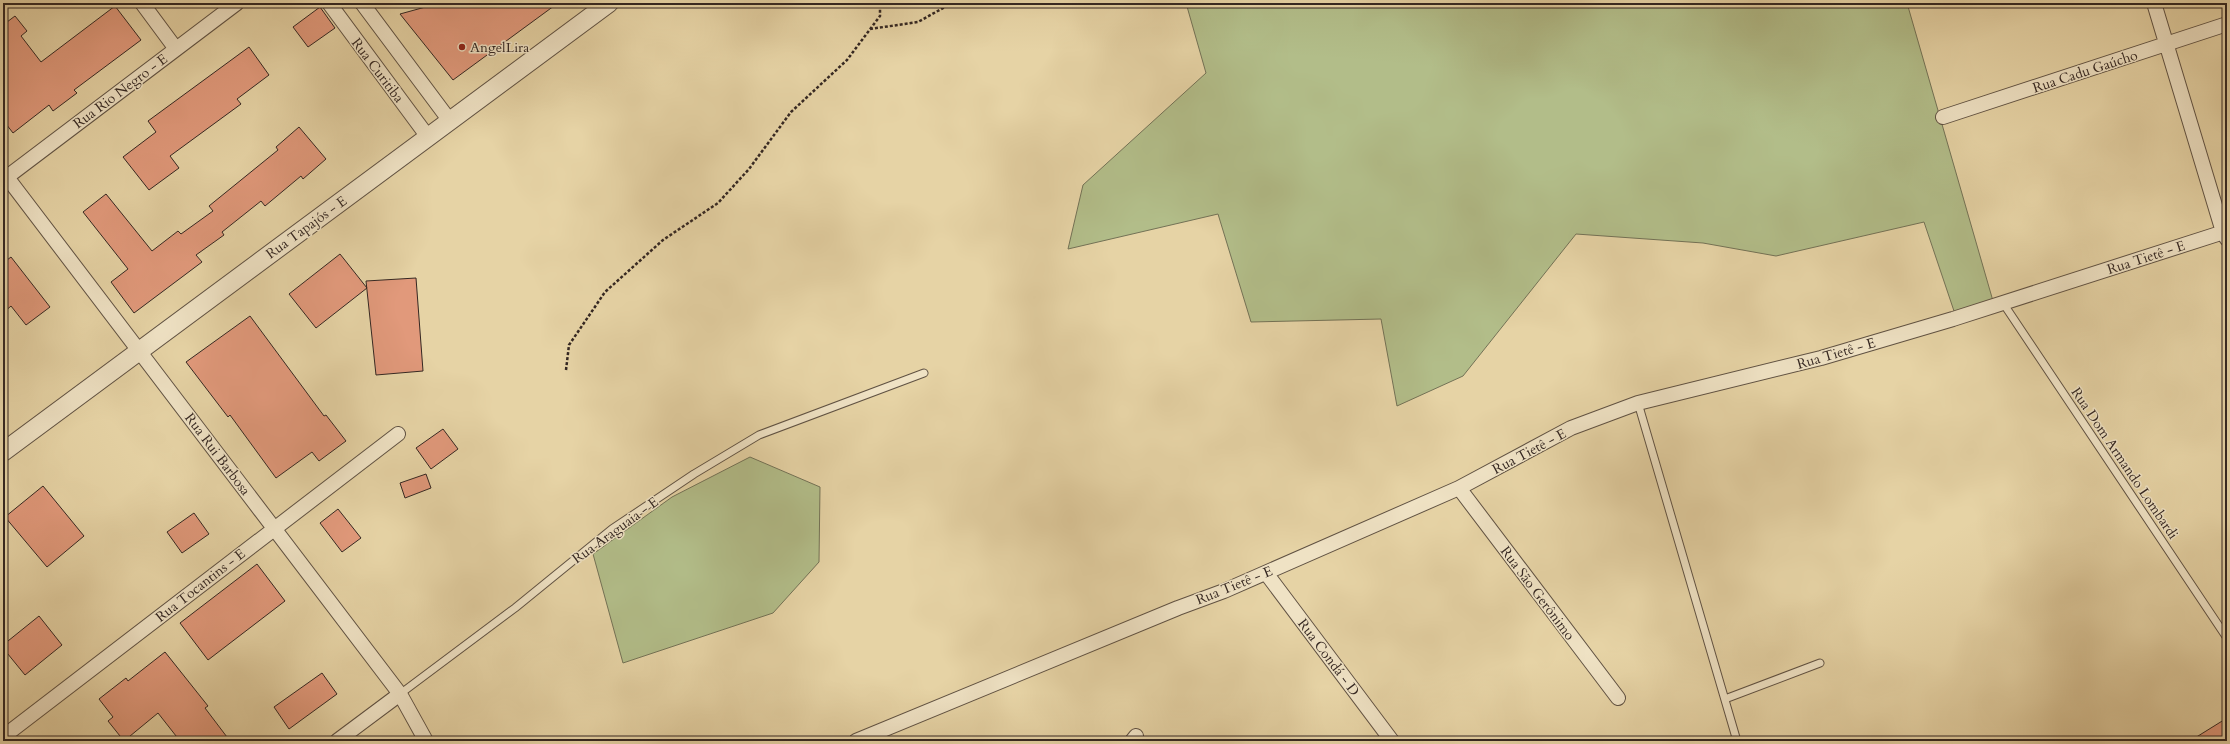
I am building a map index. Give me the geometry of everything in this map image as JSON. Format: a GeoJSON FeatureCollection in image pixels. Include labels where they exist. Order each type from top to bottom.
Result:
{"type":"FeatureCollection","features":[{"type":"Feature","properties":{"kind":"street"},"geometry":{"type":"LineString","coordinates":[[142,3],[176,49]]}},
{"type":"Feature","properties":{"kind":"street","name":"Rua Rio Negro - E"},"geometry":{"type":"LineString","coordinates":[[4,176],[237,3]]}},
{"type":"Feature","properties":{"kind":"street","name":"Rua Curitiba"},"geometry":{"type":"LineString","coordinates":[[329,3],[428,137]]}},
{"type":"Feature","properties":{"kind":"street","name":"Rua Curitiba"},"geometry":{"type":"LineString","coordinates":[[362,3],[450,121]]}},
{"type":"Feature","properties":{"kind":"street"},"geometry":{"type":"LineString","coordinates":[[2154,3],[2226,234]]}},
{"type":"Feature","properties":{"kind":"street","name":"Rua Tapajós - E"},"geometry":{"type":"LineString","coordinates":[[3,452],[450,121],[604,4]]}},
{"type":"Feature","properties":{"kind":"street","name":"Rua Cadu Gaúcho"},"geometry":{"type":"LineString","coordinates":[[1943,117],[2227,24]]}},
{"type":"Feature","properties":{"kind":"street","name":"Rua Rui Barbosa"},"geometry":{"type":"LineString","coordinates":[[4,176],[400,694],[426,741]]}},
{"type":"Feature","properties":{"kind":"street","name":"Rua Tietê - E"},"geometry":{"type":"LineString","coordinates":[[856,741],[1266,573],[1459,488],[1571,428],[1638,403],[1821,358],[2226,234]]}},
{"type":"Feature","properties":{"kind":"street","name":"Rua Tocantins - E"},"geometry":{"type":"LineString","coordinates":[[3,737],[398,434]]}},
{"type":"Feature","properties":{"kind":"street","name":"Rua São Gerônimo"},"geometry":{"type":"LineString","coordinates":[[1459,488],[1618,698]]}},
{"type":"Feature","properties":{"kind":"street","name":"Rua Condá - D"},"geometry":{"type":"LineString","coordinates":[[1266,573],[1392,741]]}},
{"type":"Feature","properties":{"kind":"street","name":"Rua Araguaia - E"},"geometry":{"type":"LineString","coordinates":[[337,741],[400,694]]}},
{"type":"Feature","properties":{"kind":"lane","name":"Rua Dom Armando Lombardi"},"geometry":{"type":"LineString","coordinates":[[2003,303],[2227,638]]}},
{"type":"Feature","properties":{"kind":"lane","name":"Rua Araguaia - E"},"geometry":{"type":"LineString","coordinates":[[400,694],[515,608],[612,529],[694,474],[758,435],[924,373]]}},
{"type":"Feature","properties":{"kind":"lane"},"geometry":{"type":"LineString","coordinates":[[1638,403],[1737,741]]}},
{"type":"Feature","properties":{"kind":"lane"},"geometry":{"type":"LineString","coordinates":[[1725,699],[1820,663]]}},
{"type":"Feature","properties":{"kind":"path"},"geometry":{"type":"LineString","coordinates":[[566,370],[570,345],[605,292],[663,240],[718,203],[749,169],[791,112],[847,60],[880,16],[880,3]]}},
{"type":"Feature","properties":{"kind":"path"},"geometry":{"type":"LineString","coordinates":[[870,29],[918,22],[952,3]]}},
{"type":"Feature","properties":{"kind":"green space"},"geometry":{"type":"Polygon","coordinates":[[[1186,3],[1907,3],[1993,301],[1955,314],[1924,222],[1776,256],[1703,243],[1576,234],[1463,376],[1397,406],[1381,319],[1251,322],[1218,214],[1068,249],[1083,185],[1206,73],[1186,3]]]}},
{"type":"Feature","properties":{"kind":"green space"},"geometry":{"type":"Polygon","coordinates":[[[750,457],[820,487],[819,562],[773,613],[623,663],[593,554],[672,497],[750,457]]]}},
{"type":"Feature","properties":{"kind":"building","name":"AngelLira"},"geometry":{"type":"Polygon","coordinates":[[[440,3],[558,3],[453,80],[400,14],[440,3]]]}},
{"type":"Feature","properties":{"kind":"building"},"geometry":{"type":"Polygon","coordinates":[[[115,6],[141,40],[74,90],[77,93],[53,111],[49,105],[13,133],[3,120],[3,25],[15,16],[27,31],[21,36],[41,62],[115,6]]]}},
{"type":"Feature","properties":{"kind":"building"},"geometry":{"type":"Polygon","coordinates":[[[320,7],[335,28],[308,47],[293,27],[320,7]]]}},
{"type":"Feature","properties":{"kind":"building"},"geometry":{"type":"Polygon","coordinates":[[[249,47],[269,75],[237,99],[241,104],[170,156],[179,168],[149,190],[123,157],[156,132],[148,121],[249,47]]]}},
{"type":"Feature","properties":{"kind":"building"},"geometry":{"type":"Polygon","coordinates":[[[299,127],[326,159],[303,179],[301,176],[265,206],[261,201],[222,232],[224,235],[196,255],[202,262],[134,313],[111,282],[128,269],[83,212],[106,194],[152,251],[178,231],[181,234],[213,211],[209,206],[278,150],[276,147],[299,127]]]}},
{"type":"Feature","properties":{"kind":"building"},"geometry":{"type":"Polygon","coordinates":[[[340,254],[367,288],[316,328],[289,294],[340,254]]]}},
{"type":"Feature","properties":{"kind":"building"},"geometry":{"type":"Polygon","coordinates":[[[11,257],[50,307],[26,325],[11,306],[3,313],[3,263],[11,257]]]}},
{"type":"Feature","properties":{"kind":"building"},"geometry":{"type":"Polygon","coordinates":[[[416,278],[423,371],[376,375],[366,281],[416,278]]]}},
{"type":"Feature","properties":{"kind":"building"},"geometry":{"type":"Polygon","coordinates":[[[250,316],[324,416],[326,415],[346,441],[319,461],[312,452],[276,478],[230,415],[228,417],[186,362],[250,316]]]}},
{"type":"Feature","properties":{"kind":"building"},"geometry":{"type":"Polygon","coordinates":[[[443,429],[458,449],[431,469],[416,448],[443,429]]]}},
{"type":"Feature","properties":{"kind":"building"},"geometry":{"type":"Polygon","coordinates":[[[426,474],[431,488],[405,498],[400,483],[426,474]]]}},
{"type":"Feature","properties":{"kind":"building"},"geometry":{"type":"Polygon","coordinates":[[[43,486],[84,536],[47,567],[5,517],[43,486]]]}},
{"type":"Feature","properties":{"kind":"building"},"geometry":{"type":"Polygon","coordinates":[[[338,509],[361,538],[342,552],[320,523],[338,509]]]}},
{"type":"Feature","properties":{"kind":"building"},"geometry":{"type":"Polygon","coordinates":[[[194,513],[209,534],[182,553],[167,532],[194,513]]]}},
{"type":"Feature","properties":{"kind":"building"},"geometry":{"type":"Polygon","coordinates":[[[257,564],[285,601],[208,660],[180,623],[257,564]]]}},
{"type":"Feature","properties":{"kind":"building"},"geometry":{"type":"Polygon","coordinates":[[[39,616],[62,645],[25,675],[3,648],[3,645],[39,616]]]}},
{"type":"Feature","properties":{"kind":"building"},"geometry":{"type":"Polygon","coordinates":[[[165,652],[208,706],[205,708],[230,741],[180,741],[158,713],[124,741],[108,721],[113,717],[99,699],[126,678],[128,681],[165,652]]]}},
{"type":"Feature","properties":{"kind":"building"},"geometry":{"type":"Polygon","coordinates":[[[322,673],[337,694],[289,729],[274,707],[322,673]]]}},
{"type":"Feature","properties":{"kind":"building"},"geometry":{"type":"Polygon","coordinates":[[[2227,718],[2227,741],[2190,741],[2227,718]]]}},
{"type":"Feature","properties":{"kind":"place","name":"AngelLira"},"geometry":{"type":"Point","coordinates":[462,47]}}]}
